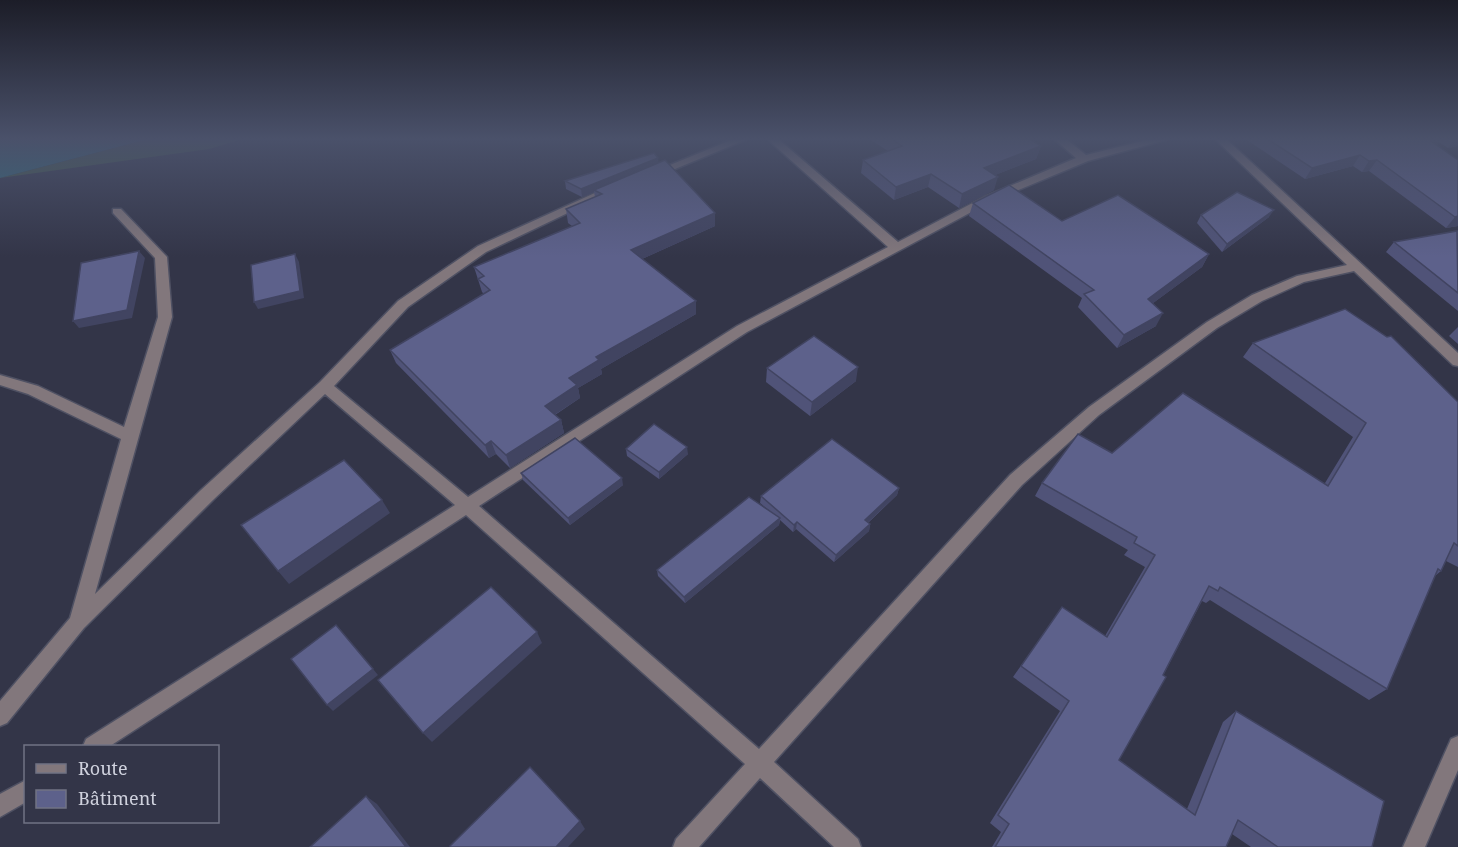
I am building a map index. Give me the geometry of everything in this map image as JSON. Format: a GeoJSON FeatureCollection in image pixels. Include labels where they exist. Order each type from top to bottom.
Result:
{"type":"FeatureCollection","features":[{"type":"Feature","properties":{"kind":"street"},"geometry":{"type":"LineString","coordinates":[[0,716],[78,622],[207,495],[325,386],[403,304],[482,249],[642,178]]}},
{"type":"Feature","properties":{"kind":"street"},"geometry":{"type":"LineString","coordinates":[[816,178],[895,246]]}},
{"type":"Feature","properties":{"kind":"street"},"geometry":{"type":"LineString","coordinates":[[96,745],[742,329],[895,246],[988,199],[1040,178]]}},
{"type":"Feature","properties":{"kind":"street"},"geometry":{"type":"LineString","coordinates":[[1261,178],[1458,361]]}},
{"type":"Feature","properties":{"kind":"street"},"geometry":{"type":"LineString","coordinates":[[78,622],[129,436],[165,317],[161,257],[117,211]]}},
{"type":"Feature","properties":{"kind":"street"},"geometry":{"type":"LineString","coordinates":[[684,847],[1016,480],[1094,411],[1212,325],[1257,298],[1301,279],[1356,267]]}},
{"type":"Feature","properties":{"kind":"street"},"geometry":{"type":"LineString","coordinates":[[0,380],[33,390],[129,436]]}},
{"type":"Feature","properties":{"kind":"street"},"geometry":{"type":"LineString","coordinates":[[325,386],[469,506],[760,763],[850,847]]}},
{"type":"Feature","properties":{"kind":"street"},"geometry":{"type":"LineString","coordinates":[[1414,847],[1458,746]]}},
{"type":"Feature","properties":{"kind":"street"},"geometry":{"type":"LineString","coordinates":[[0,806],[24,791]]}},
{"type":"Feature","properties":{"kind":"building"},"geometry":{"type":"Polygon","coordinates":[[[576,178],[609,178],[581,189],[565,181],[576,178]]]}},
{"type":"Feature","properties":{"kind":"building"},"geometry":{"type":"Polygon","coordinates":[[[624,178],[682,178],[715,213],[631,250],[696,301],[596,357],[599,360],[569,378],[577,385],[545,406],[561,420],[506,455],[491,441],[485,445],[390,350],[490,290],[478,279],[484,276],[474,267],[580,223],[566,209],[602,194],[594,190],[624,178]]]}},
{"type":"Feature","properties":{"kind":"building"},"geometry":{"type":"Polygon","coordinates":[[[884,178],[922,178],[896,187],[884,178]]]}},
{"type":"Feature","properties":{"kind":"building"},"geometry":{"type":"Polygon","coordinates":[[[936,178],[997,178],[962,194],[936,178]]]}},
{"type":"Feature","properties":{"kind":"building"},"geometry":{"type":"Polygon","coordinates":[[[1401,178],[1458,178],[1458,216],[1455,217],[1401,178]]]}},
{"type":"Feature","properties":{"kind":"building"},"geometry":{"type":"Polygon","coordinates":[[[1009,185],[1062,221],[1118,195],[1209,254],[1148,299],[1163,313],[1124,335],[1084,294],[1094,290],[973,203],[1009,185]]]}},
{"type":"Feature","properties":{"kind":"building"},"geometry":{"type":"Polygon","coordinates":[[[1237,192],[1274,210],[1227,244],[1201,215],[1237,192]]]}},
{"type":"Feature","properties":{"kind":"building"},"geometry":{"type":"Polygon","coordinates":[[[1457,231],[1458,293],[1394,242],[1457,231]]]}},
{"type":"Feature","properties":{"kind":"building"},"geometry":{"type":"Polygon","coordinates":[[[139,251],[127,310],[73,321],[81,263],[139,251]]]}},
{"type":"Feature","properties":{"kind":"building"},"geometry":{"type":"Polygon","coordinates":[[[295,254],[300,291],[254,302],[251,265],[295,254]]]}},
{"type":"Feature","properties":{"kind":"building"},"geometry":{"type":"Polygon","coordinates":[[[1345,309],[1387,337],[1391,336],[1458,402],[1458,546],[1454,543],[1441,571],[1438,569],[1387,689],[1220,587],[1218,591],[1209,586],[1163,675],[1166,677],[1119,760],[1195,815],[1236,711],[1384,801],[1372,847],[1278,847],[1238,820],[1226,847],[995,847],[1009,824],[998,815],[1069,701],[1021,666],[1062,607],[1107,637],[1155,555],[1134,543],[1137,537],[1042,483],[1078,434],[1112,453],[1183,393],[1328,486],[1366,423],[1253,343],[1345,309]]]}},
{"type":"Feature","properties":{"kind":"building"},"geometry":{"type":"Polygon","coordinates":[[[814,336],[858,367],[812,402],[767,368],[814,336]]]}},
{"type":"Feature","properties":{"kind":"building"},"geometry":{"type":"Polygon","coordinates":[[[654,424],[687,447],[659,472],[626,449],[654,424]]]}},
{"type":"Feature","properties":{"kind":"building"},"geometry":{"type":"Polygon","coordinates":[[[575,438],[622,478],[568,518],[521,473],[575,438]]]}},
{"type":"Feature","properties":{"kind":"building"},"geometry":{"type":"Polygon","coordinates":[[[832,439],[899,488],[865,520],[870,524],[836,555],[797,522],[794,525],[761,496],[832,439]]]}},
{"type":"Feature","properties":{"kind":"building"},"geometry":{"type":"Polygon","coordinates":[[[344,460],[382,500],[278,571],[241,525],[344,460]]]}},
{"type":"Feature","properties":{"kind":"building"},"geometry":{"type":"Polygon","coordinates":[[[749,497],[780,518],[684,597],[657,570],[749,497]]]}},
{"type":"Feature","properties":{"kind":"building"},"geometry":{"type":"Polygon","coordinates":[[[491,587],[537,632],[423,733],[378,680],[491,587]]]}},
{"type":"Feature","properties":{"kind":"building"},"geometry":{"type":"Polygon","coordinates":[[[336,625],[373,669],[327,705],[291,659],[336,625]]]}},
{"type":"Feature","properties":{"kind":"building"},"geometry":{"type":"Polygon","coordinates":[[[530,767],[580,821],[556,847],[450,846],[530,767]]]}},
{"type":"Feature","properties":{"kind":"building"},"geometry":{"type":"Polygon","coordinates":[[[366,796],[406,847],[310,847],[366,796]]]}}]}
